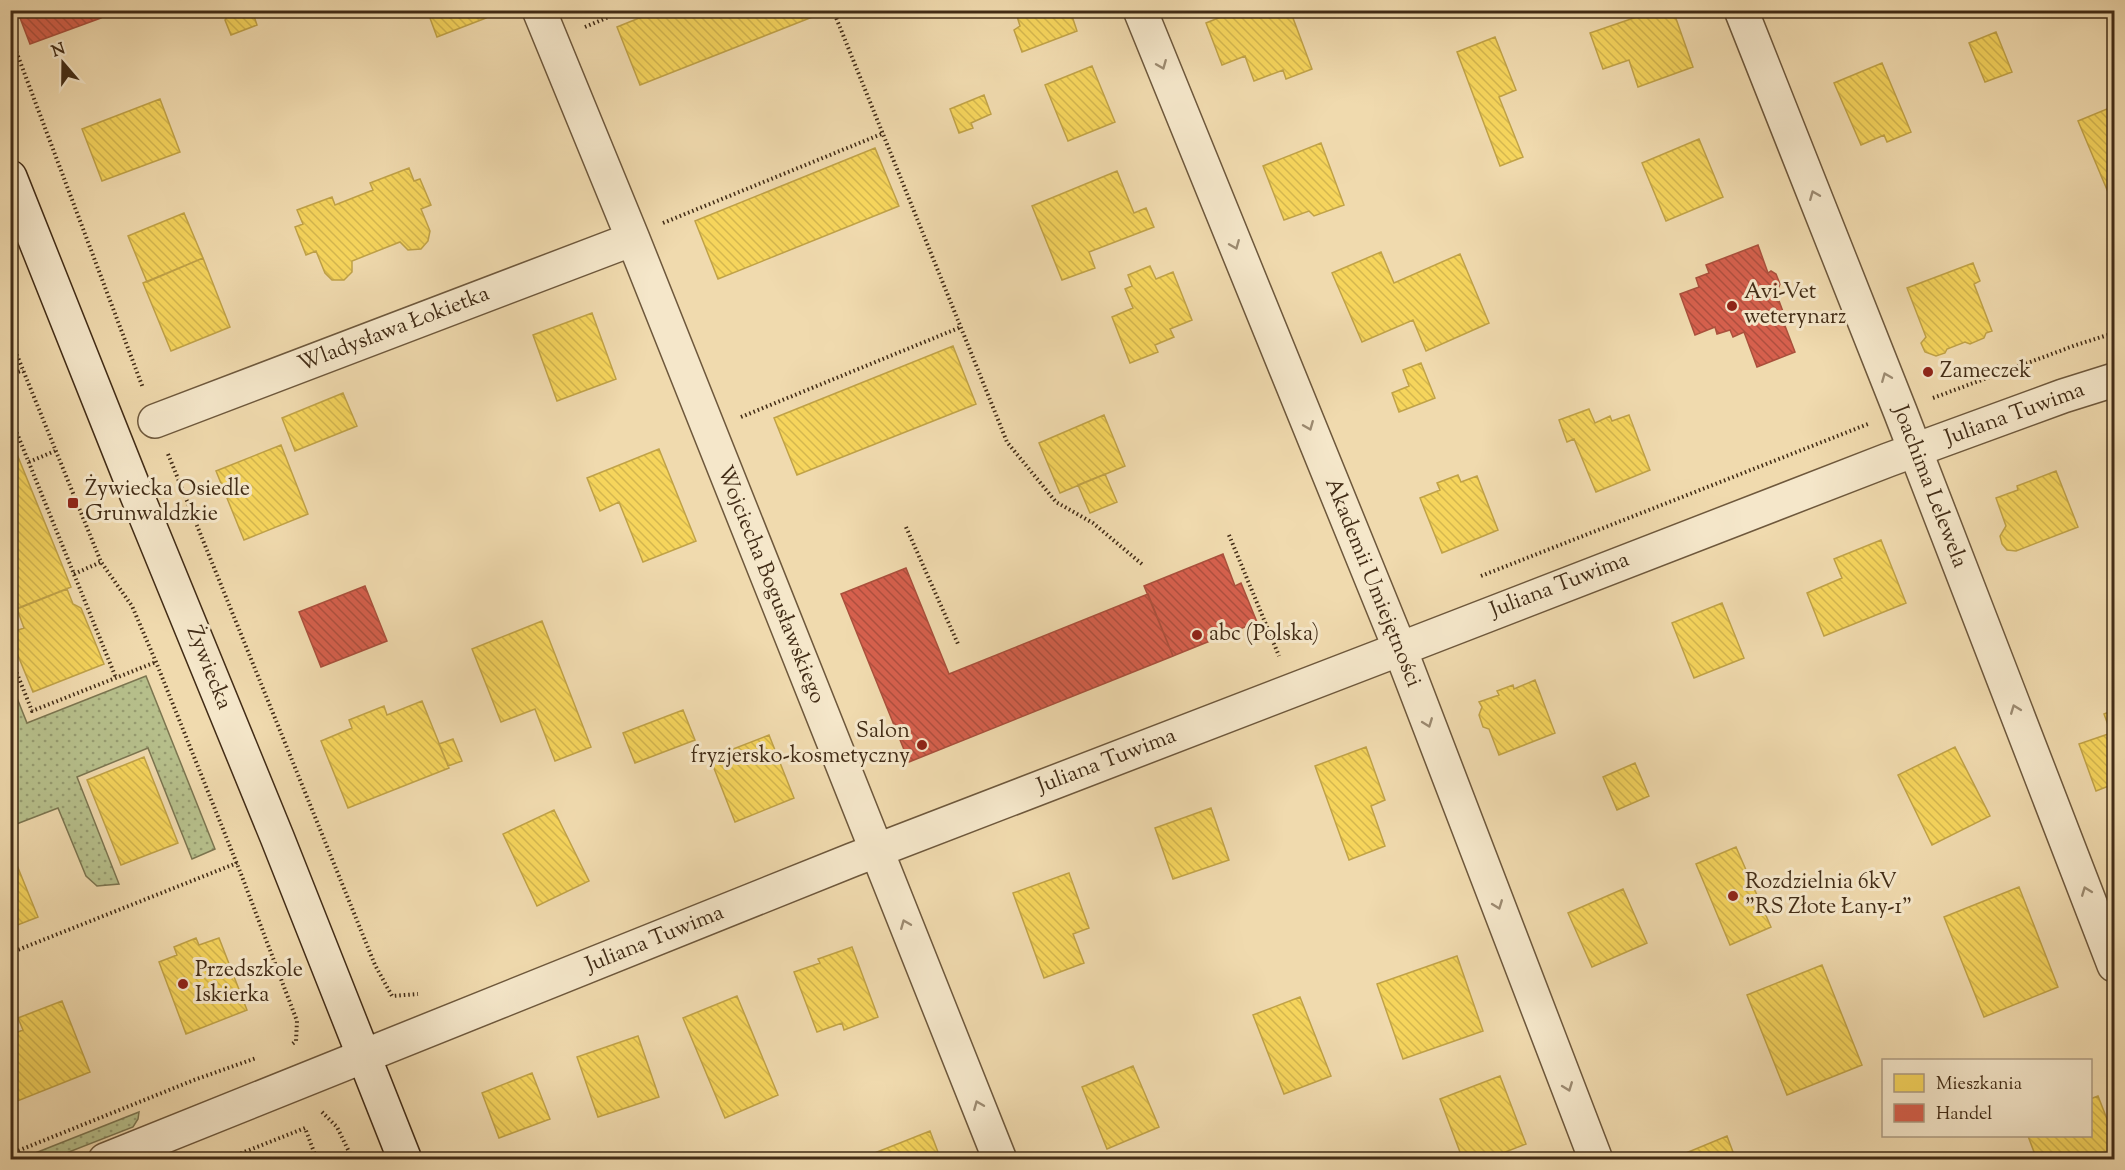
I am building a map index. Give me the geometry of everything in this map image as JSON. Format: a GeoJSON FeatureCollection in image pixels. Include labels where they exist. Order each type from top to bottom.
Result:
{"type":"FeatureCollection","features":[{"type":"Feature","properties":{"kind":"street","name":"Wojciecha Bogusławskiego"},"geometry":{"type":"LineString","coordinates":[[539,10],[633,239],[1000,1160]]}},
{"type":"Feature","properties":{"kind":"street","name":"Akademii Umiejętności"},"geometry":{"type":"LineString","coordinates":[[1140,10],[1400,649],[1596,1160]]}},
{"type":"Feature","properties":{"kind":"street","name":"Joachima Lelewela"},"geometry":{"type":"LineString","coordinates":[[1741,10],[2115,964]]}},
{"type":"Feature","properties":{"kind":"street","name":"Żywiecka"},"geometry":{"type":"LineString","coordinates":[[10,177],[134,489],[365,1055],[405,1160]]}},
{"type":"Feature","properties":{"kind":"street","name":"Wladysława Łokietka"},"geometry":{"type":"LineString","coordinates":[[155,421],[633,239]]}},
{"type":"Feature","properties":{"kind":"street","name":"Juliana Tuwima"},"geometry":{"type":"LineString","coordinates":[[105,1160],[876,851],[1914,451],[2052,400],[2115,380]]}},
{"type":"Feature","properties":{"kind":"path"},"geometry":{"type":"LineString","coordinates":[[609,10],[611,16]]}},
{"type":"Feature","properties":{"kind":"path"},"geometry":{"type":"LineString","coordinates":[[584,27],[625,10]]}},
{"type":"Feature","properties":{"kind":"path"},"geometry":{"type":"LineString","coordinates":[[833,10],[1007,442],[1056,502],[1093,523],[1143,565]]}},
{"type":"Feature","properties":{"kind":"path"},"geometry":{"type":"LineString","coordinates":[[10,34],[155,421],[375,965],[392,996],[420,994]]}},
{"type":"Feature","properties":{"kind":"path"},"geometry":{"type":"LineString","coordinates":[[633,239],[662,224],[884,133]]}},
{"type":"Feature","properties":{"kind":"path"},"geometry":{"type":"LineString","coordinates":[[737,418],[961,327]]}},
{"type":"Feature","properties":{"kind":"path"},"geometry":{"type":"LineString","coordinates":[[1474,579],[1900,411],[2076,345],[2115,333]]}},
{"type":"Feature","properties":{"kind":"path"},"geometry":{"type":"LineString","coordinates":[[11,341],[101,562],[132,606],[237,863],[297,1021],[296,1041],[288,1047]]}},
{"type":"Feature","properties":{"kind":"path"},"geometry":{"type":"LineString","coordinates":[[10,375],[23,370]]}},
{"type":"Feature","properties":{"kind":"path"},"geometry":{"type":"LineString","coordinates":[[10,416],[116,678]]}},
{"type":"Feature","properties":{"kind":"path"},"geometry":{"type":"LineString","coordinates":[[29,462],[56,451]]}},
{"type":"Feature","properties":{"kind":"path"},"geometry":{"type":"LineString","coordinates":[[906,527],[958,644]]}},
{"type":"Feature","properties":{"kind":"path"},"geometry":{"type":"LineString","coordinates":[[1228,535],[1279,656]]}},
{"type":"Feature","properties":{"kind":"path"},"geometry":{"type":"LineString","coordinates":[[74,574],[101,562]]}},
{"type":"Feature","properties":{"kind":"path"},"geometry":{"type":"LineString","coordinates":[[10,656],[32,711],[156,662]]}},
{"type":"Feature","properties":{"kind":"path"},"geometry":{"type":"LineString","coordinates":[[10,953],[237,863]]}},
{"type":"Feature","properties":{"kind":"path"},"geometry":{"type":"LineString","coordinates":[[10,1154],[194,1080],[258,1058]]}},
{"type":"Feature","properties":{"kind":"path"},"geometry":{"type":"LineString","coordinates":[[319,1111],[325,1113],[337,1127],[353,1160]]}},
{"type":"Feature","properties":{"kind":"path"},"geometry":{"type":"LineString","coordinates":[[224,1160],[304,1128],[317,1160]]}},
{"type":"Feature","properties":{"kind":"green space"},"geometry":{"type":"Polygon","coordinates":[[[146,676],[215,849],[192,859],[148,748],[77,777],[119,884],[97,886],[86,876],[58,808],[14,825],[10,816],[11,683],[27,723],[146,676]]]}},
{"type":"Feature","properties":{"kind":"green space"},"geometry":{"type":"Polygon","coordinates":[[[139,1112],[133,1127],[51,1159],[20,1159],[139,1112]]]}},
{"type":"Feature","properties":{"kind":"building: Mieszkania"},"geometry":{"type":"Polygon","coordinates":[[[231,10],[252,10],[257,25],[231,35],[225,20],[231,10]]]}},
{"type":"Feature","properties":{"kind":"building: Mieszkania"},"geometry":{"type":"Polygon","coordinates":[[[427,10],[483,10],[486,18],[437,37],[427,10]]]}},
{"type":"Feature","properties":{"kind":"building: Mieszkania"},"geometry":{"type":"Polygon","coordinates":[[[659,10],[819,10],[820,14],[640,85],[617,27],[659,10]]]}},
{"type":"Feature","properties":{"kind":"building: Mieszkania"},"geometry":{"type":"Polygon","coordinates":[[[1015,10],[1070,10],[1077,31],[1022,52],[1014,30],[1020,26],[1015,10]]]}},
{"type":"Feature","properties":{"kind":"building: Mieszkania"},"geometry":{"type":"Polygon","coordinates":[[[1238,10],[1290,10],[1312,69],[1286,79],[1283,70],[1254,81],[1245,56],[1222,65],[1206,23],[1238,10]]]}},
{"type":"Feature","properties":{"kind":"building: Mieszkania"},"geometry":{"type":"Polygon","coordinates":[[[1657,10],[1673,10],[1693,67],[1638,87],[1629,60],[1603,69],[1590,33],[1657,10]]]}},
{"type":"Feature","properties":{"kind":"building: Mieszkania"},"geometry":{"type":"Polygon","coordinates":[[[1996,32],[2012,72],[1985,82],[1969,43],[1996,32]]]}},
{"type":"Feature","properties":{"kind":"building: Mieszkania"},"geometry":{"type":"Polygon","coordinates":[[[1495,37],[1516,90],[1499,97],[1523,157],[1500,166],[1457,52],[1495,37]]]}},
{"type":"Feature","properties":{"kind":"building: Mieszkania"},"geometry":{"type":"Polygon","coordinates":[[[1882,63],[1911,132],[1887,142],[1884,135],[1861,145],[1834,83],[1882,63]]]}},
{"type":"Feature","properties":{"kind":"building: Mieszkania"},"geometry":{"type":"Polygon","coordinates":[[[1092,66],[1115,122],[1068,141],[1045,85],[1092,66]]]}},
{"type":"Feature","properties":{"kind":"building: Mieszkania"},"geometry":{"type":"Polygon","coordinates":[[[984,95],[991,114],[971,123],[973,128],[959,133],[950,109],[984,95]]]}},
{"type":"Feature","properties":{"kind":"building: Mieszkania"},"geometry":{"type":"Polygon","coordinates":[[[160,99],[180,152],[102,181],[82,129],[160,99]]]}},
{"type":"Feature","properties":{"kind":"building: Mieszkania"},"geometry":{"type":"Polygon","coordinates":[[[2114,106],[2114,190],[2108,192],[2078,121],[2114,106]]]}},
{"type":"Feature","properties":{"kind":"building: Mieszkania"},"geometry":{"type":"Polygon","coordinates":[[[1699,139],[1723,197],[1666,221],[1642,163],[1699,139]]]}},
{"type":"Feature","properties":{"kind":"building: Mieszkania"},"geometry":{"type":"Polygon","coordinates":[[[1321,143],[1344,205],[1314,216],[1309,211],[1284,220],[1263,166],[1321,143]]]}},
{"type":"Feature","properties":{"kind":"building: Mieszkania"},"geometry":{"type":"Polygon","coordinates":[[[875,148],[899,206],[718,279],[695,221],[875,148]]]}},
{"type":"Feature","properties":{"kind":"building: Mieszkania"},"geometry":{"type":"Polygon","coordinates":[[[409,168],[414,181],[420,179],[431,205],[421,209],[430,231],[428,241],[421,249],[408,250],[400,242],[352,261],[352,272],[344,280],[332,280],[325,273],[316,251],[306,255],[295,227],[303,224],[297,210],[332,197],[335,205],[373,190],[370,183],[409,168]]]}},
{"type":"Feature","properties":{"kind":"building: Mieszkania"},"geometry":{"type":"Polygon","coordinates":[[[1117,171],[1134,213],[1146,208],[1154,227],[1089,252],[1095,268],[1062,280],[1032,206],[1117,171]]]}},
{"type":"Feature","properties":{"kind":"building: Mieszkania"},"geometry":{"type":"Polygon","coordinates":[[[184,213],[203,258],[147,282],[128,236],[184,213]]]}},
{"type":"Feature","properties":{"kind":"building: Mieszkania"},"geometry":{"type":"Polygon","coordinates":[[[1381,252],[1394,283],[1460,254],[1489,323],[1426,351],[1413,320],[1362,342],[1332,273],[1381,252]]]}},
{"type":"Feature","properties":{"kind":"building: Mieszkania"},"geometry":{"type":"Polygon","coordinates":[[[203,258],[230,327],[171,351],[143,283],[203,258]]]}},
{"type":"Feature","properties":{"kind":"building: Mieszkania"},"geometry":{"type":"Polygon","coordinates":[[[1973,263],[1980,281],[1974,284],[1992,331],[1986,333],[1984,338],[1970,344],[1965,342],[1936,356],[1925,352],[1921,343],[1926,337],[1907,288],[1973,263]]]}},
{"type":"Feature","properties":{"kind":"building: Mieszkania"},"geometry":{"type":"Polygon","coordinates":[[[1150,266],[1156,279],[1173,272],[1192,320],[1170,329],[1174,337],[1155,345],[1158,352],[1130,363],[1112,317],[1133,308],[1125,289],[1132,286],[1128,275],[1150,266]]]}},
{"type":"Feature","properties":{"kind":"building: Mieszkania"},"geometry":{"type":"Polygon","coordinates":[[[592,313],[616,379],[557,401],[533,335],[592,313]]]}},
{"type":"Feature","properties":{"kind":"building: Mieszkania"},"geometry":{"type":"Polygon","coordinates":[[[953,346],[976,404],[797,475],[774,418],[953,346]]]}},
{"type":"Feature","properties":{"kind":"building: Mieszkania"},"geometry":{"type":"Polygon","coordinates":[[[1421,363],[1435,398],[1399,412],[1392,393],[1409,386],[1403,370],[1421,363]]]}},
{"type":"Feature","properties":{"kind":"building: Mieszkania"},"geometry":{"type":"Polygon","coordinates":[[[343,393],[357,426],[295,451],[282,418],[343,393]]]}},
{"type":"Feature","properties":{"kind":"building: Mieszkania"},"geometry":{"type":"Polygon","coordinates":[[[1589,409],[1595,423],[1610,416],[1612,421],[1629,415],[1650,470],[1596,492],[1574,439],[1567,442],[1559,420],[1589,409]]]}},
{"type":"Feature","properties":{"kind":"building: Mieszkania"},"geometry":{"type":"Polygon","coordinates":[[[1104,415],[1125,466],[1060,493],[1039,443],[1104,415]]]}},
{"type":"Feature","properties":{"kind":"building: Mieszkania"},"geometry":{"type":"Polygon","coordinates":[[[10,437],[71,587],[13,610],[10,605],[10,437]]]}},
{"type":"Feature","properties":{"kind":"building: Mieszkania"},"geometry":{"type":"Polygon","coordinates":[[[281,445],[308,514],[244,540],[216,471],[281,445]]]}},
{"type":"Feature","properties":{"kind":"building: Mieszkania"},"geometry":{"type":"Polygon","coordinates":[[[659,449],[696,541],[643,562],[619,502],[600,511],[587,478],[659,449]]]}},
{"type":"Feature","properties":{"kind":"building: Mieszkania"},"geometry":{"type":"Polygon","coordinates":[[[2056,471],[2078,527],[2016,551],[2007,550],[2000,536],[2006,526],[1996,498],[2018,490],[2017,486],[2056,471]]]}},
{"type":"Feature","properties":{"kind":"building: Mieszkania"},"geometry":{"type":"Polygon","coordinates":[[[1105,474],[1117,502],[1090,513],[1078,485],[1105,474]]]}},
{"type":"Feature","properties":{"kind":"building: Mieszkania"},"geometry":{"type":"Polygon","coordinates":[[[1458,475],[1461,482],[1477,476],[1498,530],[1442,553],[1420,498],[1440,490],[1437,483],[1458,475]]]}},
{"type":"Feature","properties":{"kind":"building: Mieszkania"},"geometry":{"type":"Polygon","coordinates":[[[1881,540],[1906,603],[1824,636],[1807,593],[1842,578],[1834,559],[1881,540]]]}},
{"type":"Feature","properties":{"kind":"building: Mieszkania"},"geometry":{"type":"Polygon","coordinates":[[[67,589],[73,604],[81,608],[104,664],[33,692],[10,636],[10,633],[24,628],[17,609],[67,589]]]}},
{"type":"Feature","properties":{"kind":"building: Mieszkania"},"geometry":{"type":"Polygon","coordinates":[[[1722,603],[1744,658],[1694,678],[1672,623],[1722,603]]]}},
{"type":"Feature","properties":{"kind":"building: Mieszkania"},"geometry":{"type":"Polygon","coordinates":[[[542,621],[591,747],[555,761],[535,709],[501,722],[472,649],[542,621]]]}},
{"type":"Feature","properties":{"kind":"building: Mieszkania"},"geometry":{"type":"Polygon","coordinates":[[[1535,680],[1555,733],[1499,755],[1489,729],[1483,727],[1479,715],[1482,707],[1479,702],[1499,695],[1497,691],[1513,685],[1514,689],[1535,680]]]}},
{"type":"Feature","properties":{"kind":"building: Mieszkania"},"geometry":{"type":"Polygon","coordinates":[[[422,701],[449,768],[348,808],[321,741],[352,728],[349,720],[384,706],[387,715],[422,701]]]}},
{"type":"Feature","properties":{"kind":"building: Mieszkania"},"geometry":{"type":"Polygon","coordinates":[[[683,710],[695,740],[635,763],[623,733],[683,710]]]}},
{"type":"Feature","properties":{"kind":"building: Mieszkania"},"geometry":{"type":"Polygon","coordinates":[[[2114,710],[2114,784],[2096,791],[2079,744],[2111,733],[2104,714],[2114,710]]]}},
{"type":"Feature","properties":{"kind":"building: Mieszkania"},"geometry":{"type":"Polygon","coordinates":[[[769,735],[794,798],[735,822],[710,758],[769,735]]]}},
{"type":"Feature","properties":{"kind":"building: Mieszkania"},"geometry":{"type":"Polygon","coordinates":[[[453,739],[462,761],[448,766],[439,744],[453,739]]]}},
{"type":"Feature","properties":{"kind":"building: Mieszkania"},"geometry":{"type":"Polygon","coordinates":[[[1366,747],[1385,800],[1371,806],[1385,846],[1349,860],[1315,766],[1366,747]]]}},
{"type":"Feature","properties":{"kind":"building: Mieszkania"},"geometry":{"type":"Polygon","coordinates":[[[1955,747],[1990,816],[1932,845],[1898,775],[1955,747]]]}},
{"type":"Feature","properties":{"kind":"building: Mieszkania"},"geometry":{"type":"Polygon","coordinates":[[[144,757],[178,843],[121,865],[87,780],[144,757]]]}},
{"type":"Feature","properties":{"kind":"building: Mieszkania"},"geometry":{"type":"Polygon","coordinates":[[[1635,763],[1649,796],[1617,810],[1603,777],[1635,763]]]}},
{"type":"Feature","properties":{"kind":"building: Mieszkania"},"geometry":{"type":"Polygon","coordinates":[[[1211,808],[1229,860],[1173,879],[1155,828],[1211,808]]]}},
{"type":"Feature","properties":{"kind":"building: Mieszkania"},"geometry":{"type":"Polygon","coordinates":[[[554,810],[589,881],[537,906],[503,834],[554,810]]]}},
{"type":"Feature","properties":{"kind":"building: Mieszkania","name":"Rozdzielnia 6kV \"RS Złote Łany-1\""},"geometry":{"type":"Polygon","coordinates":[[[1736,847],[1771,927],[1730,945],[1696,864],[1736,847]]]}},
{"type":"Feature","properties":{"kind":"building: Mieszkania"},"geometry":{"type":"Polygon","coordinates":[[[10,848],[38,917],[10,928],[10,848]]]}},
{"type":"Feature","properties":{"kind":"building: Mieszkania"},"geometry":{"type":"Polygon","coordinates":[[[1069,873],[1089,928],[1073,934],[1084,963],[1044,978],[1013,893],[1069,873]]]}},
{"type":"Feature","properties":{"kind":"building: Mieszkania"},"geometry":{"type":"Polygon","coordinates":[[[2019,887],[2058,987],[1984,1017],[1944,917],[2019,887]]]}},
{"type":"Feature","properties":{"kind":"building: Mieszkania"},"geometry":{"type":"Polygon","coordinates":[[[1623,889],[1647,943],[1592,967],[1568,913],[1623,889]]]}},
{"type":"Feature","properties":{"kind":"building: Mieszkania"},"geometry":{"type":"Polygon","coordinates":[[[196,938],[199,945],[219,938],[247,1010],[186,1034],[159,962],[177,955],[174,947],[196,938]]]}},
{"type":"Feature","properties":{"kind":"building: Mieszkania"},"geometry":{"type":"Polygon","coordinates":[[[852,947],[878,1017],[844,1030],[842,1023],[817,1032],[794,972],[820,963],[818,959],[852,947]]]}},
{"type":"Feature","properties":{"kind":"building: Mieszkania"},"geometry":{"type":"Polygon","coordinates":[[[1457,956],[1483,1031],[1403,1059],[1377,984],[1457,956]]]}},
{"type":"Feature","properties":{"kind":"building: Mieszkania"},"geometry":{"type":"Polygon","coordinates":[[[1822,965],[1862,1065],[1787,1095],[1747,995],[1822,965]]]}},
{"type":"Feature","properties":{"kind":"building: Mieszkania"},"geometry":{"type":"Polygon","coordinates":[[[737,996],[778,1095],[725,1118],[683,1018],[737,996]]]}},
{"type":"Feature","properties":{"kind":"building: Mieszkania"},"geometry":{"type":"Polygon","coordinates":[[[1300,997],[1331,1076],[1284,1094],[1253,1015],[1300,997]]]}},
{"type":"Feature","properties":{"kind":"building: Mieszkania"},"geometry":{"type":"Polygon","coordinates":[[[62,1001],[90,1072],[10,1104],[10,1035],[23,1030],[18,1018],[62,1001]]]}},
{"type":"Feature","properties":{"kind":"building: Mieszkania"},"geometry":{"type":"Polygon","coordinates":[[[638,1036],[659,1097],[598,1117],[577,1057],[638,1036]]]}},
{"type":"Feature","properties":{"kind":"building: Mieszkania"},"geometry":{"type":"Polygon","coordinates":[[[1133,1066],[1159,1127],[1107,1149],[1082,1087],[1133,1066]]]}},
{"type":"Feature","properties":{"kind":"building: Mieszkania"},"geometry":{"type":"Polygon","coordinates":[[[532,1073],[550,1119],[499,1138],[482,1093],[532,1073]]]}},
{"type":"Feature","properties":{"kind":"building: Mieszkania"},"geometry":{"type":"Polygon","coordinates":[[[1500,1076],[1526,1144],[1485,1160],[1463,1160],[1440,1099],[1500,1076]]]}},
{"type":"Feature","properties":{"kind":"building: Mieszkania"},"geometry":{"type":"Polygon","coordinates":[[[2098,1096],[2114,1137],[2114,1160],[2037,1160],[2028,1137],[2092,1137],[2092,1098],[2098,1096]]]}},
{"type":"Feature","properties":{"kind":"building: Mieszkania"},"geometry":{"type":"Polygon","coordinates":[[[930,1131],[941,1160],[857,1160],[930,1131]]]}},
{"type":"Feature","properties":{"kind":"building: Mieszkania"},"geometry":{"type":"Polygon","coordinates":[[[1727,1136],[1736,1160],[1669,1160],[1727,1136]]]}},
{"type":"Feature","properties":{"kind":"building: Handel"},"geometry":{"type":"Polygon","coordinates":[[[17,10],[99,10],[101,18],[30,44],[17,10]]]}},
{"type":"Feature","properties":{"kind":"building: Handel","name":"Avi-Vet weterynarz"},"geometry":{"type":"Polygon","coordinates":[[[1758,245],[1768,273],[1771,271],[1776,274],[1780,284],[1775,290],[1785,317],[1782,318],[1795,352],[1757,367],[1744,332],[1733,337],[1730,330],[1717,334],[1715,327],[1695,335],[1680,294],[1699,287],[1696,278],[1709,273],[1706,265],[1758,245]]]}},
{"type":"Feature","properties":{"kind":"building: Handel"},"geometry":{"type":"Polygon","coordinates":[[[1223,554],[1235,586],[1241,583],[1257,622],[1173,656],[1144,586],[1223,554]]]}},
{"type":"Feature","properties":{"kind":"building: Handel"},"geometry":{"type":"Polygon","coordinates":[[[906,568],[949,674],[1148,594],[1173,656],[909,762],[841,594],[906,568]]]}},
{"type":"Feature","properties":{"kind":"building: Handel"},"geometry":{"type":"Polygon","coordinates":[[[365,586],[387,641],[321,667],[299,612],[365,586]]]}},
{"type":"Feature","properties":{"kind":"place","name":"Avi-Vet weterynarz"},"geometry":{"type":"Point","coordinates":[1732,306]}},
{"type":"Feature","properties":{"kind":"place","name":"Zameczek"},"geometry":{"type":"Point","coordinates":[1928,372]}},
{"type":"Feature","properties":{"kind":"place","name":"Żywiecka Osiedle Grunwaldzkie"},"geometry":{"type":"Point","coordinates":[73,503]}},
{"type":"Feature","properties":{"kind":"place","name":"abc (Polska)"},"geometry":{"type":"Point","coordinates":[1197,635]}},
{"type":"Feature","properties":{"kind":"place","name":"Salon fryzjersko-kosmetyczny"},"geometry":{"type":"Point","coordinates":[922,745]}},
{"type":"Feature","properties":{"kind":"place","name":"Rozdzielnia 6kV \"RS Złote Łany-1\""},"geometry":{"type":"Point","coordinates":[1733,896]}},
{"type":"Feature","properties":{"kind":"place","name":"Przedszkole Iskierka"},"geometry":{"type":"Point","coordinates":[183,984]}}]}
